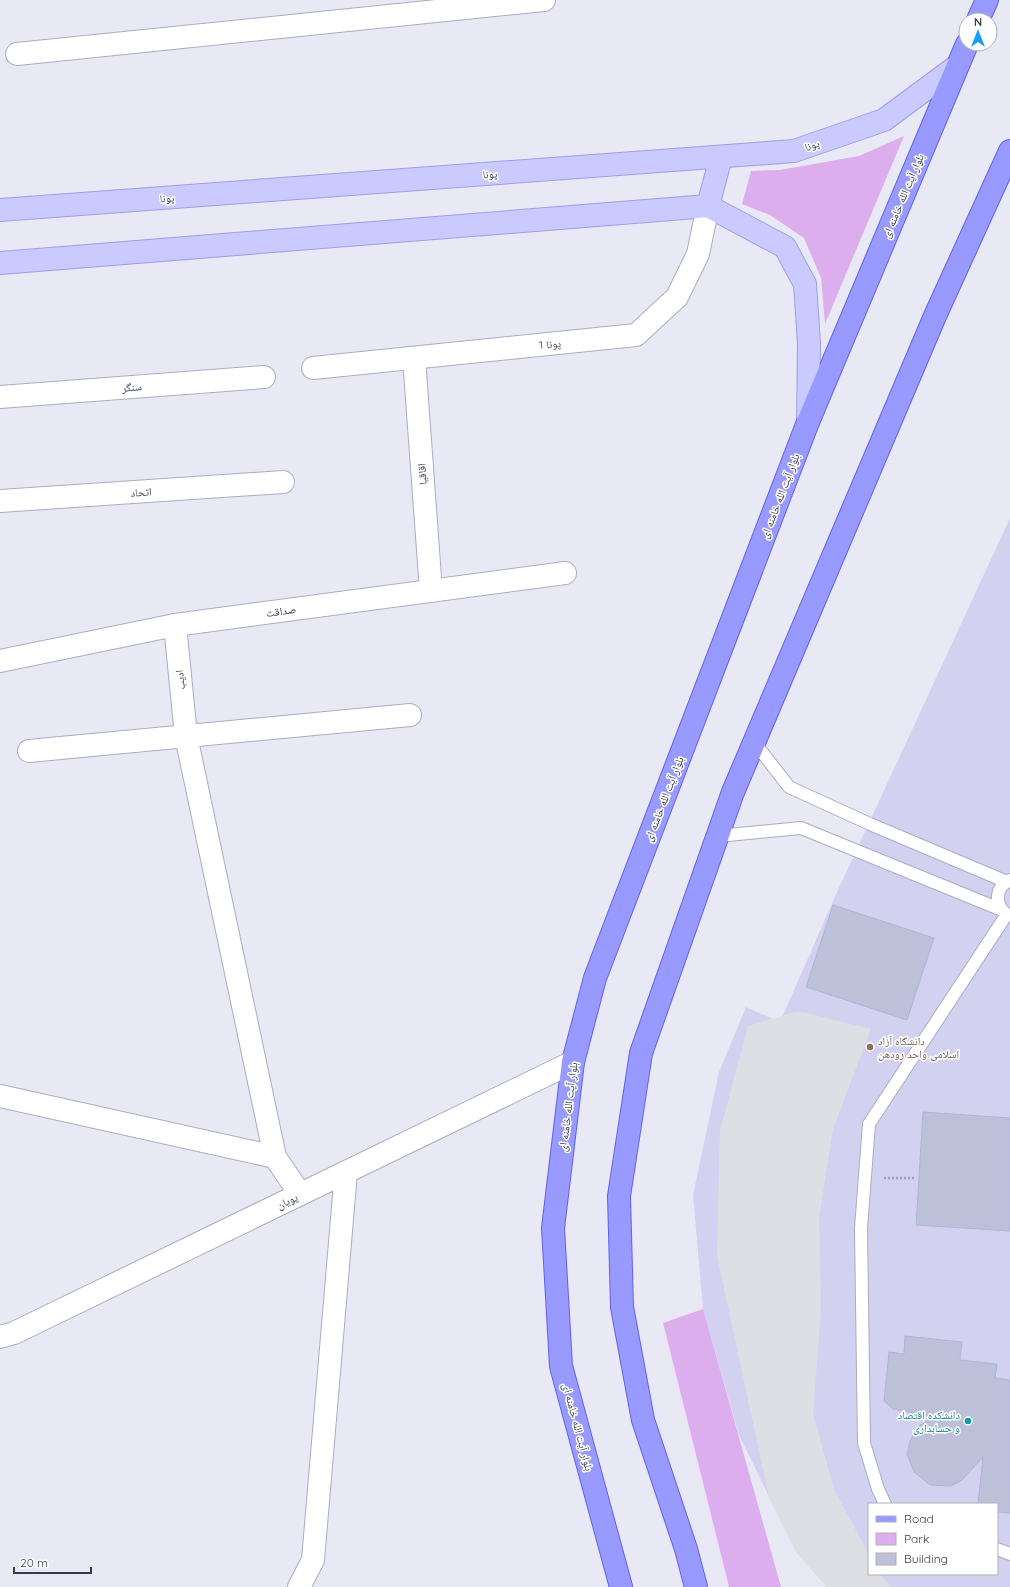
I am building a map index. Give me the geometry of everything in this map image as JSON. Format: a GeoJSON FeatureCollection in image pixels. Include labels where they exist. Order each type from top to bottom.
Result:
{"type":"FeatureCollection","features":[{"type":"Feature","properties":{"kind":"main road"},"geometry":{"type":"LineString","coordinates":[[982,12],[987,0]]}},
{"type":"Feature","properties":{"kind":"main road","name":"بلوار آیت الله خامنه ای"},"geometry":{"type":"LineString","coordinates":[[621,1587],[561,1366],[553,1228],[573,1062],[595,978],[808,422],[963,52]]}},
{"type":"Feature","properties":{"kind":"main road"},"geometry":{"type":"LineString","coordinates":[[696,1587],[686,1549],[642,1412],[622,1307],[619,1196],[641,1053],[718,836],[754,742],[935,316],[1010,151]]}},
{"type":"Feature","properties":{"kind":"street"},"geometry":{"type":"LineString","coordinates":[[17,54],[492,3],[544,0]]}},
{"type":"Feature","properties":{"kind":"street","name":"پونا"},"geometry":{"type":"LineString","coordinates":[[0,210],[794,152],[884,120],[957,66]]}},
{"type":"Feature","properties":{"kind":"street"},"geometry":{"type":"LineString","coordinates":[[708,206],[721,157]]}},
{"type":"Feature","properties":{"kind":"street"},"geometry":{"type":"LineString","coordinates":[[0,263],[708,206],[785,247],[805,284],[809,344],[808,422]]}},
{"type":"Feature","properties":{"kind":"street","name":"پونا 1"},"geometry":{"type":"LineString","coordinates":[[313,368],[636,335],[677,297],[698,254],[708,206]]}},
{"type":"Feature","properties":{"kind":"street","name":"اقاقیا"},"geometry":{"type":"LineString","coordinates":[[414,358],[431,591]]}},
{"type":"Feature","properties":{"kind":"street","name":"سنگر"},"geometry":{"type":"LineString","coordinates":[[0,397],[264,377]]}},
{"type":"Feature","properties":{"kind":"street","name":"اتحاد"},"geometry":{"type":"LineString","coordinates":[[0,501],[283,482]]}},
{"type":"Feature","properties":{"kind":"street","name":"صداقت"},"geometry":{"type":"LineString","coordinates":[[0,661],[175,625],[565,573]]}},
{"type":"Feature","properties":{"kind":"street","name":"ادیب"},"geometry":{"type":"LineString","coordinates":[[175,625],[186,736],[275,1157]]}},
{"type":"Feature","properties":{"kind":"street"},"geometry":{"type":"LineString","coordinates":[[30,751],[410,715]]}},
{"type":"Feature","properties":{"kind":"street","name":"پویان"},"geometry":{"type":"LineString","coordinates":[[0,1337],[21,1330],[573,1062]]}},
{"type":"Feature","properties":{"kind":"street"},"geometry":{"type":"LineString","coordinates":[[0,1096],[275,1157],[300,1194]]}},
{"type":"Feature","properties":{"kind":"street"},"geometry":{"type":"LineString","coordinates":[[299,1587],[313,1560],[346,1172]]}},
{"type":"Feature","properties":{"kind":"lane"},"geometry":{"type":"LineString","coordinates":[[754,742],[789,787],[870,824],[1008,881],[998,892],[999,904],[1006,913]]}},
{"type":"Feature","properties":{"kind":"lane"},"geometry":{"type":"LineString","coordinates":[[718,836],[802,828],[1006,913]]}},
{"type":"Feature","properties":{"kind":"lane"},"geometry":{"type":"LineString","coordinates":[[885,1503],[878,1489],[864,1443],[861,1228],[869,1124],[1006,913]]}},
{"type":"Feature","properties":{"kind":"lane"},"geometry":{"type":"LineString","coordinates":[[998,1549],[1010,1554]]}},
{"type":"Feature","properties":{"kind":"shaded area","name":"دانشگاه آزاد اسلامی واحد رودهن"},"geometry":{"type":"Polygon","coordinates":[[[1010,518],[1010,1587],[827,1587],[796,1552],[739,1435],[703,1309],[693,1195],[719,1072],[746,1007],[780,1022],[837,892],[1010,518]]]}},
{"type":"Feature","properties":{"kind":"shaded area"},"geometry":{"type":"Polygon","coordinates":[[[798,1011],[871,1029],[833,1129],[819,1218],[821,1309],[813,1414],[834,1489],[868,1553],[868,1575],[880,1575],[891,1587],[827,1587],[796,1552],[769,1497],[717,1255],[720,1131],[748,1026],[798,1011]]]}},
{"type":"Feature","properties":{"kind":"green space"},"geometry":{"type":"Polygon","coordinates":[[[904,136],[825,324],[821,278],[804,238],[770,215],[742,204],[751,171],[780,170],[859,156],[904,136]]]}},
{"type":"Feature","properties":{"kind":"green space"},"geometry":{"type":"Polygon","coordinates":[[[703,1309],[781,1587],[729,1587],[663,1323],[703,1309]]]}},
{"type":"Feature","properties":{"kind":"building"},"geometry":{"type":"Polygon","coordinates":[[[833,905],[934,938],[907,1020],[806,987],[833,905]]]}},
{"type":"Feature","properties":{"kind":"building"},"geometry":{"type":"Polygon","coordinates":[[[923,1112],[1010,1118],[1010,1231],[916,1225],[923,1112]]]}},
{"type":"Feature","properties":{"kind":"building","name":"دانشکده اقتصاد و حسابداری"},"geometry":{"type":"Polygon","coordinates":[[[905,1336],[962,1342],[960,1360],[997,1364],[995,1378],[1010,1380],[1010,1513],[998,1512],[998,1503],[978,1503],[983,1457],[962,1480],[951,1486],[930,1485],[914,1472],[907,1454],[910,1441],[919,1426],[934,1417],[893,1409],[884,1401],[889,1352],[904,1354],[905,1336]]]}},
{"type":"Feature","properties":{"kind":"place","name":"دانشگاه آزاد اسلامی واحد رودهن"},"geometry":{"type":"Point","coordinates":[870,1047]}},
{"type":"Feature","properties":{"kind":"place","name":"دانشکده اقتصاد و حسابداری"},"geometry":{"type":"Point","coordinates":[968,1421]}}]}
